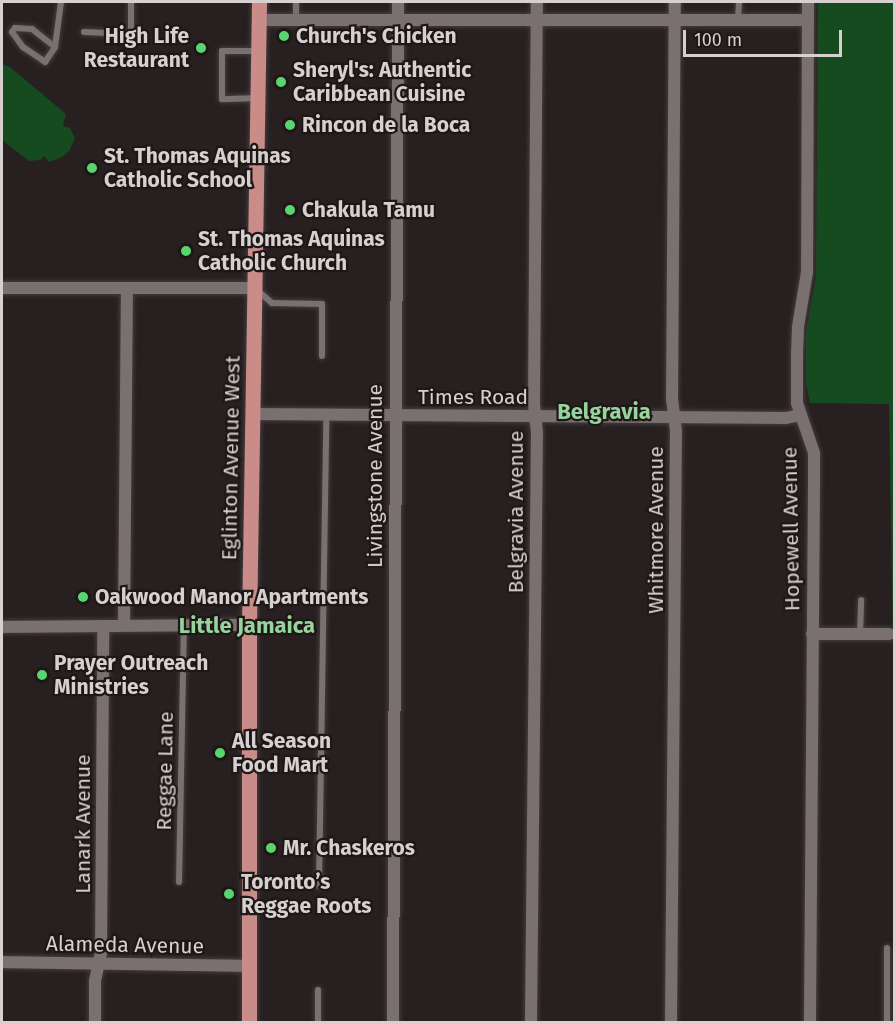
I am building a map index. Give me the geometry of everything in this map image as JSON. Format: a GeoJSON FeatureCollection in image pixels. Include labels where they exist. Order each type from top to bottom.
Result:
{"type":"FeatureCollection","features":[{"type":"Feature","properties":{"kind":"main road","name":"Eglinton Avenue West"},"geometry":{"type":"LineString","coordinates":[[249,1023],[249,626],[259,2]]}},
{"type":"Feature","properties":{"kind":"street","name":"Livingstone Avenue"},"geometry":{"type":"LineString","coordinates":[[393,1023],[394,416],[398,2]]}},
{"type":"Feature","properties":{"kind":"street","name":"Belgravia Avenue"},"geometry":{"type":"LineString","coordinates":[[531,1023],[537,2]]}},
{"type":"Feature","properties":{"kind":"street","name":"Whitmore Avenue"},"geometry":{"type":"LineString","coordinates":[[671,1023],[675,2]]}},
{"type":"Feature","properties":{"kind":"street","name":"Hopewell Avenue"},"geometry":{"type":"LineString","coordinates":[[808,2],[807,272],[796,353],[797,403],[814,453],[810,1023]]}},
{"type":"Feature","properties":{"kind":"street"},"geometry":{"type":"LineString","coordinates":[[259,20],[808,20]]}},
{"type":"Feature","properties":{"kind":"street"},"geometry":{"type":"LineString","coordinates":[[2,288],[127,290],[255,288]]}},
{"type":"Feature","properties":{"kind":"street"},"geometry":{"type":"LineString","coordinates":[[124,625],[127,290]]}},
{"type":"Feature","properties":{"kind":"street","name":"Times Road"},"geometry":{"type":"LineString","coordinates":[[254,414],[786,418],[800,415]]}},
{"type":"Feature","properties":{"kind":"street"},"geometry":{"type":"LineString","coordinates":[[2,627],[184,624],[249,626]]}},
{"type":"Feature","properties":{"kind":"street","name":"Lanark Avenue"},"geometry":{"type":"LineString","coordinates":[[95,1023],[95,981],[101,952],[103,626]]}},
{"type":"Feature","properties":{"kind":"street"},"geometry":{"type":"LineString","coordinates":[[812,634],[889,634]]}},
{"type":"Feature","properties":{"kind":"street","name":"Alameda Avenue"},"geometry":{"type":"LineString","coordinates":[[2,962],[249,966]]}},
{"type":"Feature","properties":{"kind":"lane"},"geometry":{"type":"LineString","coordinates":[[55,47],[32,28],[15,28],[12,32],[23,46],[45,62],[55,47],[61,2]]}},
{"type":"Feature","properties":{"kind":"lane"},"geometry":{"type":"LineString","coordinates":[[84,32],[130,34],[131,2]]}},
{"type":"Feature","properties":{"kind":"lane"},"geometry":{"type":"LineString","coordinates":[[296,2],[296,20]]}},
{"type":"Feature","properties":{"kind":"lane"},"geometry":{"type":"LineString","coordinates":[[738,21],[739,2]]}},
{"type":"Feature","properties":{"kind":"lane"},"geometry":{"type":"LineString","coordinates":[[258,98],[222,99],[222,51],[259,51]]}},
{"type":"Feature","properties":{"kind":"lane"},"geometry":{"type":"LineString","coordinates":[[255,288],[272,303],[322,304],[322,356]]}},
{"type":"Feature","properties":{"kind":"lane"},"geometry":{"type":"LineString","coordinates":[[319,886],[326,415]]}},
{"type":"Feature","properties":{"kind":"lane"},"geometry":{"type":"LineString","coordinates":[[860,634],[861,600]]}},
{"type":"Feature","properties":{"kind":"lane","name":"Reggae Lane"},"geometry":{"type":"LineString","coordinates":[[179,882],[184,624]]}},
{"type":"Feature","properties":{"kind":"lane"},"geometry":{"type":"LineString","coordinates":[[887,948],[887,1023]]}},
{"type":"Feature","properties":{"kind":"lane"},"geometry":{"type":"LineString","coordinates":[[318,990],[318,1023]]}},
{"type":"Feature","properties":{"kind":"green space"},"geometry":{"type":"Polygon","coordinates":[[[818,2],[894,2],[894,709],[889,404],[810,403],[806,384],[806,331],[816,277],[818,2]]]}},
{"type":"Feature","properties":{"kind":"green space"},"geometry":{"type":"Polygon","coordinates":[[[2,64],[10,67],[66,114],[63,126],[70,128],[75,138],[69,151],[62,157],[49,162],[44,156],[40,160],[29,161],[2,140],[2,64]]]}},
{"type":"Feature","properties":{"kind":"place","name":"Church's Chicken"},"geometry":{"type":"Point","coordinates":[284,36]}},
{"type":"Feature","properties":{"kind":"place","name":"High Life Restaurant"},"geometry":{"type":"Point","coordinates":[201,48]}},
{"type":"Feature","properties":{"kind":"place","name":"Sheryl's: Authentic Caribbean Cuisine"},"geometry":{"type":"Point","coordinates":[281,82]}},
{"type":"Feature","properties":{"kind":"place","name":"Rincon de la Boca"},"geometry":{"type":"Point","coordinates":[290,125]}},
{"type":"Feature","properties":{"kind":"place","name":"St. Thomas Aquinas Catholic School"},"geometry":{"type":"Point","coordinates":[92,168]}},
{"type":"Feature","properties":{"kind":"place","name":"Chakula Tamu"},"geometry":{"type":"Point","coordinates":[290,210]}},
{"type":"Feature","properties":{"kind":"place","name":"St. Thomas Aquinas Catholic Church"},"geometry":{"type":"Point","coordinates":[186,251]}},
{"type":"Feature","properties":{"kind":"place","name":"Oakwood Manor Apartments"},"geometry":{"type":"Point","coordinates":[83,597]}},
{"type":"Feature","properties":{"kind":"place","name":"Prayer Outreach Ministries"},"geometry":{"type":"Point","coordinates":[42,675]}},
{"type":"Feature","properties":{"kind":"place","name":"All Season Food Mart"},"geometry":{"type":"Point","coordinates":[220,753]}},
{"type":"Feature","properties":{"kind":"place","name":"Mr. Chaskeros"},"geometry":{"type":"Point","coordinates":[271,848]}},
{"type":"Feature","properties":{"kind":"place","name":"Toronto’s Reggae Roots"},"geometry":{"type":"Point","coordinates":[229,894]}},
{"type":"Feature","properties":{"kind":"district","name":"Belgravia"},"geometry":{"type":"Point","coordinates":[604,412]}},
{"type":"Feature","properties":{"kind":"district","name":"Little Jamaica"},"geometry":{"type":"Point","coordinates":[247,626]}}]}
